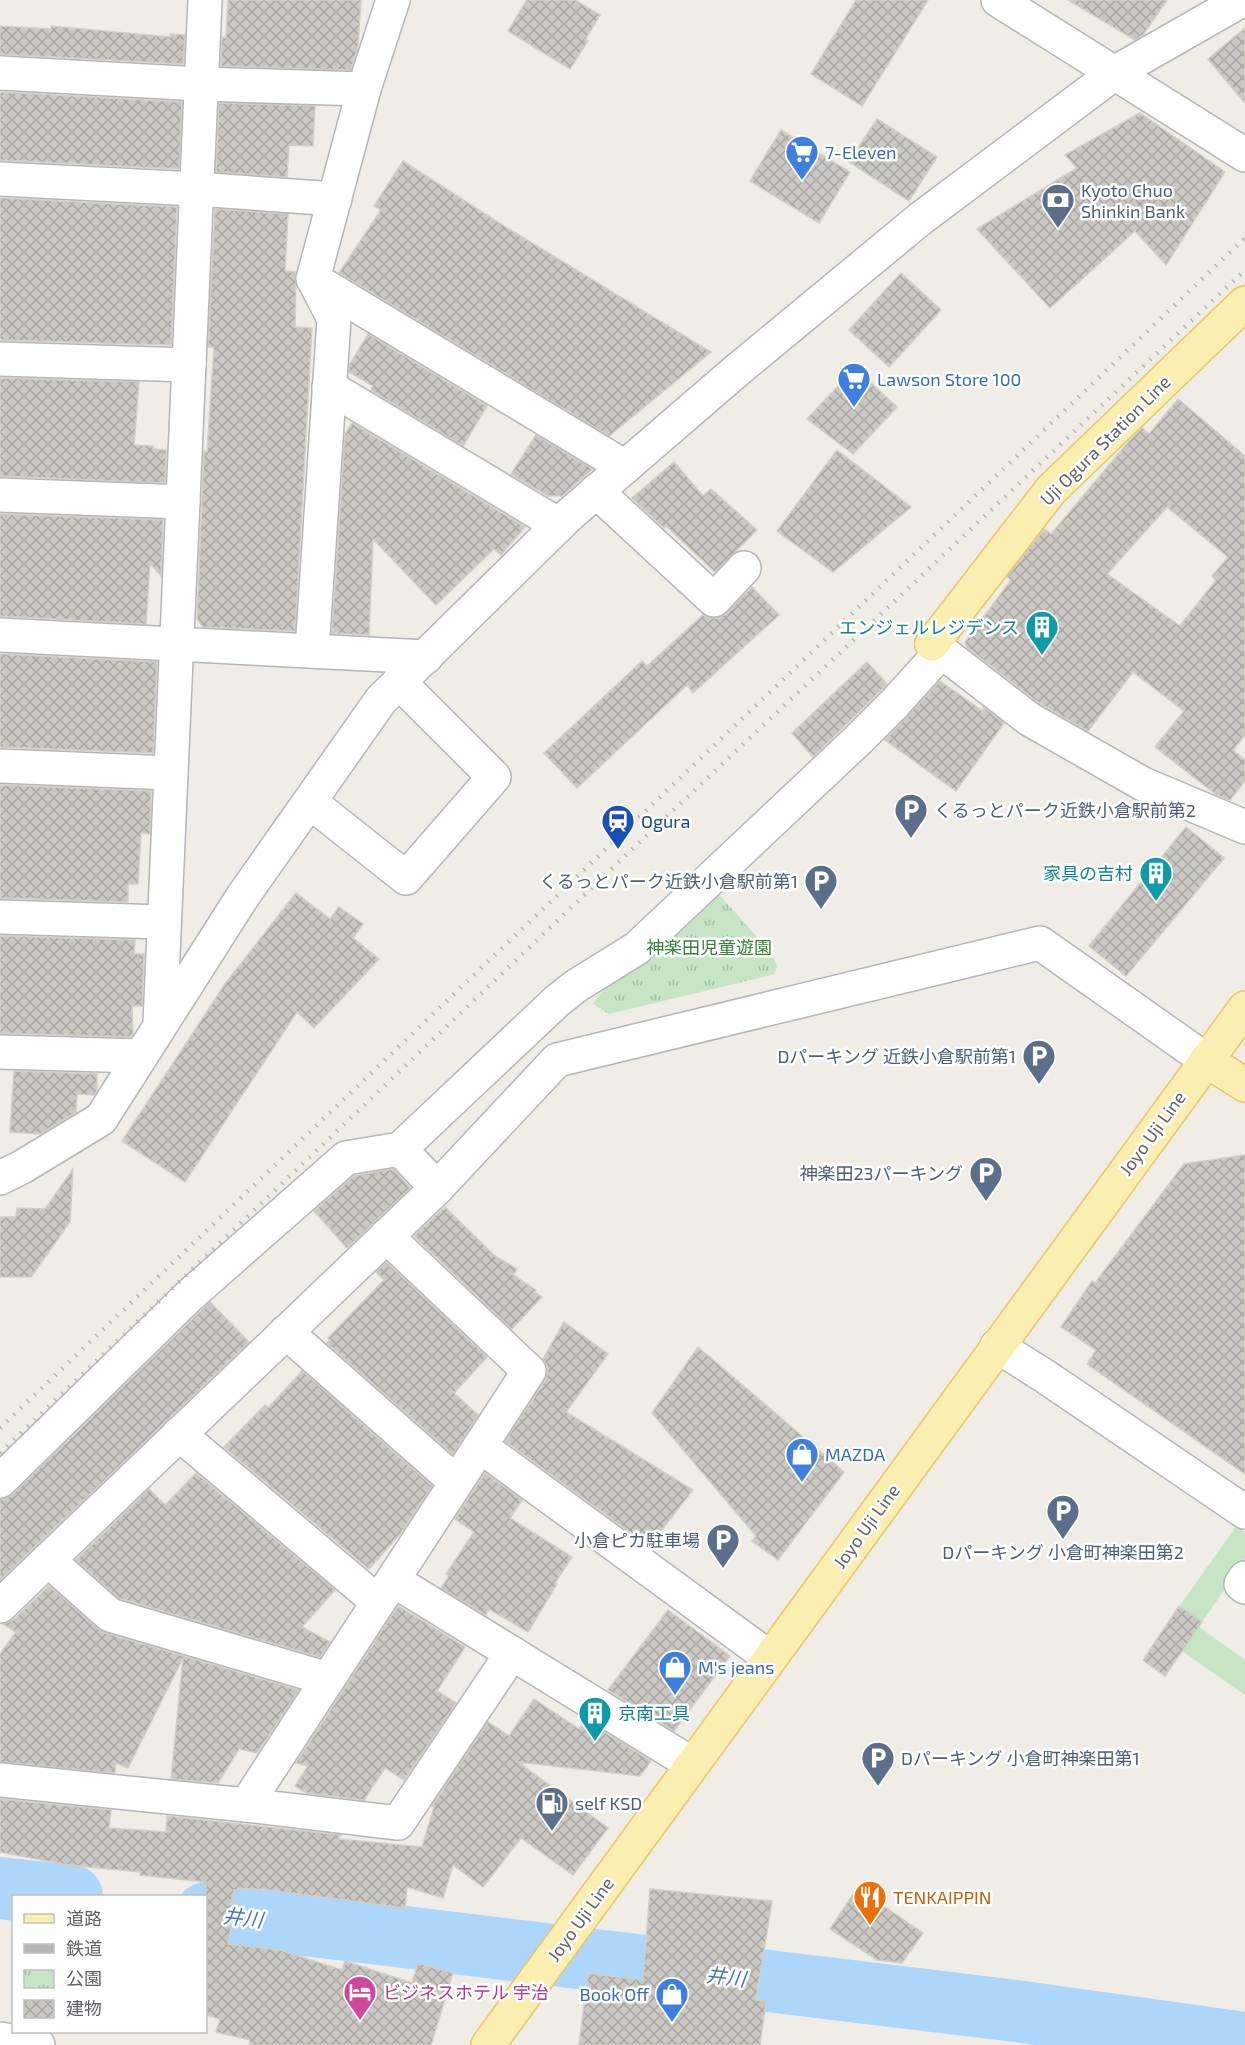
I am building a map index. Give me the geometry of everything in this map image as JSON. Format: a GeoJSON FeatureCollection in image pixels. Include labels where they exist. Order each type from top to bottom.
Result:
{"type":"FeatureCollection","features":[{"type":"Feature","properties":{"kind":"main road","name":"Uji Ogura Station Line"},"geometry":{"type":"LineString","coordinates":[[937,648],[1051,490],[1245,303]]}},
{"type":"Feature","properties":{"kind":"main road","name":"Joyo Uji Line"},"geometry":{"type":"LineString","coordinates":[[488,2045],[1245,1008]]}},
{"type":"Feature","properties":{"kind":"main road"},"geometry":{"type":"LineString","coordinates":[[1206,1060],[1245,1085]]}},
{"type":"Feature","properties":{"kind":"street"},"geometry":{"type":"LineString","coordinates":[[160,1025],[205,0]]}},
{"type":"Feature","properties":{"kind":"street"},"geometry":{"type":"LineString","coordinates":[[312,651],[334,319],[313,279],[364,89],[393,0]]}},
{"type":"Feature","properties":{"kind":"street"},"geometry":{"type":"LineString","coordinates":[[998,0],[1245,155]]}},
{"type":"Feature","properties":{"kind":"street"},"geometry":{"type":"LineString","coordinates":[[0,1178],[101,1119],[243,896],[381,700],[559,525],[735,372],[920,219],[1116,72],[1242,0]]}},
{"type":"Feature","properties":{"kind":"street"},"geometry":{"type":"LineString","coordinates":[[0,74],[364,89]]}},
{"type":"Feature","properties":{"kind":"street"},"geometry":{"type":"LineString","coordinates":[[0,179],[335,199]]}},
{"type":"Feature","properties":{"kind":"street"},"geometry":{"type":"LineString","coordinates":[[313,279],[625,467]]}},
{"type":"Feature","properties":{"kind":"street"},"geometry":{"type":"LineString","coordinates":[[0,359],[189,365]]}},
{"type":"Feature","properties":{"kind":"street"},"geometry":{"type":"LineString","coordinates":[[329,387],[559,525]]}},
{"type":"Feature","properties":{"kind":"street"},"geometry":{"type":"LineString","coordinates":[[596,491],[714,600],[744,568]]}},
{"type":"Feature","properties":{"kind":"street"},"geometry":{"type":"LineString","coordinates":[[0,495],[183,502]]}},
{"type":"Feature","properties":{"kind":"street"},"geometry":{"type":"LineString","coordinates":[[0,635],[426,657]]}},
{"type":"Feature","properties":{"kind":"street"},"geometry":{"type":"LineString","coordinates":[[0,1481],[189,1296],[346,1158],[400,1149],[557,1001],[576,986],[637,948],[858,740],[937,648],[1029,720],[1143,784],[1245,827]]}},
{"type":"Feature","properties":{"kind":"street"},"geometry":{"type":"LineString","coordinates":[[310,802],[406,878],[494,777],[399,682]]}},
{"type":"Feature","properties":{"kind":"street"},"geometry":{"type":"LineString","coordinates":[[0,766],[171,773]]}},
{"type":"Feature","properties":{"kind":"street"},"geometry":{"type":"LineString","coordinates":[[0,917],[164,922]]}},
{"type":"Feature","properties":{"kind":"street"},"geometry":{"type":"LineString","coordinates":[[0,1606],[436,1188],[557,1060],[1040,943],[1206,1060]]}},
{"type":"Feature","properties":{"kind":"street"},"geometry":{"type":"LineString","coordinates":[[0,1052],[140,1056]]}},
{"type":"Feature","properties":{"kind":"street"},"geometry":{"type":"LineString","coordinates":[[400,1149],[436,1188]]}},
{"type":"Feature","properties":{"kind":"street"},"geometry":{"type":"LineString","coordinates":[[246,1805],[529,1371],[386,1236]]}},
{"type":"Feature","properties":{"kind":"street"},"geometry":{"type":"LineString","coordinates":[[286,1332],[456,1482]]}},
{"type":"Feature","properties":{"kind":"street"},"geometry":{"type":"LineString","coordinates":[[997,1346],[1245,1512]]}},
{"type":"Feature","properties":{"kind":"street"},"geometry":{"type":"LineString","coordinates":[[179,1434],[386,1591],[512,1653],[693,1764]]}},
{"type":"Feature","properties":{"kind":"street"},"geometry":{"type":"LineString","coordinates":[[480,1446],[770,1658]]}},
{"type":"Feature","properties":{"kind":"street"},"geometry":{"type":"LineString","coordinates":[[48,1560],[110,1616],[328,1679]]}},
{"type":"Feature","properties":{"kind":"street"},"geometry":{"type":"LineString","coordinates":[[1245,1578],[1241,1584],[1245,1587]]}},
{"type":"Feature","properties":{"kind":"street"},"geometry":{"type":"LineString","coordinates":[[0,1780],[398,1823],[512,1653]]}},
{"type":"Feature","properties":{"kind":"green space","name":"神楽田児童遊園"},"geometry":{"type":"Polygon","coordinates":[[[709,883],[772,954],[777,966],[775,974],[609,1014],[593,1004],[625,959],[709,883]]]}},
{"type":"Feature","properties":{"kind":"green space"},"geometry":{"type":"Polygon","coordinates":[[[1237,1525],[1245,1533],[1245,1558],[1202,1622],[1179,1607],[1237,1525]]]}},
{"type":"Feature","properties":{"kind":"green space"},"geometry":{"type":"Polygon","coordinates":[[[1199,1627],[1245,1660],[1245,1695],[1182,1651],[1199,1627]]]}},
{"type":"Feature","properties":{"kind":"building"},"geometry":{"type":"Polygon","coordinates":[[[228,0],[361,0],[358,46],[351,70],[221,66],[222,37],[226,38],[228,0]]]}},
{"type":"Feature","properties":{"kind":"building"},"geometry":{"type":"Polygon","coordinates":[[[527,0],[575,0],[600,15],[585,40],[588,41],[570,69],[508,31],[527,0]]]}},
{"type":"Feature","properties":{"kind":"building"},"geometry":{"type":"Polygon","coordinates":[[[856,0],[928,0],[862,106],[811,74],[856,0]]]}},
{"type":"Feature","properties":{"kind":"building"},"geometry":{"type":"Polygon","coordinates":[[[1068,0],[1167,0],[1143,35],[1135,40],[1068,0]]]}},
{"type":"Feature","properties":{"kind":"building"},"geometry":{"type":"Polygon","coordinates":[[[0,26],[51,29],[51,26],[170,37],[170,34],[185,35],[183,64],[0,54],[0,26]]]}},
{"type":"Feature","properties":{"kind":"building"},"geometry":{"type":"Polygon","coordinates":[[[1245,28],[1245,103],[1208,59],[1245,28]]]}},
{"type":"Feature","properties":{"kind":"building"},"geometry":{"type":"Polygon","coordinates":[[[0,92],[182,102],[179,169],[0,160],[0,92]]]}},
{"type":"Feature","properties":{"kind":"building"},"geometry":{"type":"Polygon","coordinates":[[[219,103],[315,106],[313,146],[289,145],[287,177],[216,172],[219,103]]]}},
{"type":"Feature","properties":{"kind":"building"},"geometry":{"type":"Polygon","coordinates":[[[1140,113],[1225,172],[1166,265],[1135,231],[1050,308],[977,229],[1077,168],[1065,155],[1140,113]]]}},
{"type":"Feature","properties":{"kind":"building"},"geometry":{"type":"Polygon","coordinates":[[[877,119],[937,157],[909,201],[849,162],[877,119]]]}},
{"type":"Feature","properties":{"kind":"building"},"geometry":{"type":"Polygon","coordinates":[[[781,130],[850,172],[819,223],[750,181],[781,130]]]}},
{"type":"Feature","properties":{"kind":"building"},"geometry":{"type":"Polygon","coordinates":[[[403,161],[496,221],[711,352],[609,436],[339,273],[381,210],[374,206],[403,161]]]}},
{"type":"Feature","properties":{"kind":"building"},"geometry":{"type":"Polygon","coordinates":[[[0,198],[177,207],[171,345],[0,340],[0,198]]]}},
{"type":"Feature","properties":{"kind":"building"},"geometry":{"type":"Polygon","coordinates":[[[215,209],[288,214],[285,271],[296,272],[295,327],[312,328],[295,631],[203,627],[197,619],[204,451],[207,452],[214,347],[208,347],[215,209]]]}},
{"type":"Feature","properties":{"kind":"building"},"geometry":{"type":"Polygon","coordinates":[[[901,273],[941,310],[889,367],[849,330],[901,273]]]}},
{"type":"Feature","properties":{"kind":"building"},"geometry":{"type":"Polygon","coordinates":[[[368,334],[487,406],[463,446],[371,390],[373,386],[349,372],[350,364],[368,334]]]}},
{"type":"Feature","properties":{"kind":"building"},"geometry":{"type":"Polygon","coordinates":[[[855,368],[897,407],[853,454],[807,419],[855,368]]]}},
{"type":"Feature","properties":{"kind":"building"},"geometry":{"type":"Polygon","coordinates":[[[0,378],[139,382],[134,445],[153,446],[153,449],[166,450],[165,483],[0,476],[0,378]]]}},
{"type":"Feature","properties":{"kind":"building"},"geometry":{"type":"Polygon","coordinates":[[[1178,399],[1245,456],[1245,735],[1233,750],[1245,760],[1245,781],[1230,800],[1217,795],[1155,747],[1184,711],[1133,672],[1088,731],[1039,703],[967,647],[965,642],[1011,580],[1007,577],[1044,529],[1051,534],[1142,428],[1149,434],[1178,399]],[[1167,507],[1107,574],[1180,626],[1216,580],[1212,576],[1228,557],[1167,507]]]}},
{"type":"Feature","properties":{"kind":"building"},"geometry":{"type":"Polygon","coordinates":[[[352,423],[525,527],[501,555],[494,549],[436,605],[373,539],[369,635],[332,633],[345,434],[352,423]]]}},
{"type":"Feature","properties":{"kind":"building"},"geometry":{"type":"Polygon","coordinates":[[[536,435],[592,469],[562,496],[548,496],[511,474],[536,435]]]}},
{"type":"Feature","properties":{"kind":"building"},"geometry":{"type":"Polygon","coordinates":[[[837,450],[911,507],[833,572],[777,531],[837,450]]]}},
{"type":"Feature","properties":{"kind":"building"},"geometry":{"type":"Polygon","coordinates":[[[674,462],[703,496],[711,489],[757,530],[715,572],[632,498],[674,462]]]}},
{"type":"Feature","properties":{"kind":"building"},"geometry":{"type":"Polygon","coordinates":[[[0,514],[163,520],[161,576],[150,563],[146,624],[0,616],[0,514]]]}},
{"type":"Feature","properties":{"kind":"building"},"geometry":{"type":"Polygon","coordinates":[[[752,587],[779,615],[693,693],[687,685],[577,788],[544,753],[642,661],[647,666],[703,615],[719,618],[727,613],[752,587]]]}},
{"type":"Feature","properties":{"kind":"building"},"geometry":{"type":"Polygon","coordinates":[[[0,654],[157,662],[153,753],[0,747],[0,654]]]}},
{"type":"Feature","properties":{"kind":"building"},"geometry":{"type":"Polygon","coordinates":[[[867,662],[887,684],[813,757],[792,733],[867,662]]]}},
{"type":"Feature","properties":{"kind":"building"},"geometry":{"type":"Polygon","coordinates":[[[940,681],[984,712],[983,707],[1004,723],[956,791],[885,740],[940,681]]]}},
{"type":"Feature","properties":{"kind":"building"},"geometry":{"type":"Polygon","coordinates":[[[0,785],[151,791],[150,834],[141,833],[138,884],[128,884],[128,902],[0,898],[0,785]]]}},
{"type":"Feature","properties":{"kind":"building","name":"家具の吉村"},"geometry":{"type":"Polygon","coordinates":[[[1186,827],[1224,858],[1126,976],[1089,946],[1186,827]]]}},
{"type":"Feature","properties":{"kind":"building"},"geometry":{"type":"Polygon","coordinates":[[[296,893],[330,919],[339,907],[363,924],[353,938],[379,959],[314,1028],[297,1012],[185,1182],[122,1141],[225,984],[296,893]]]}},
{"type":"Feature","properties":{"kind":"building"},"geometry":{"type":"Polygon","coordinates":[[[0,936],[135,940],[134,954],[144,954],[142,1006],[132,1006],[133,1034],[131,1037],[0,1033],[0,936]]]}},
{"type":"Feature","properties":{"kind":"building"},"geometry":{"type":"Polygon","coordinates":[[[14,1071],[97,1074],[97,1091],[94,1095],[77,1094],[76,1112],[40,1134],[10,1132],[14,1071]]]}},
{"type":"Feature","properties":{"kind":"building"},"geometry":{"type":"Polygon","coordinates":[[[1245,1155],[1245,1474],[1087,1364],[1096,1350],[1061,1327],[1092,1281],[1095,1283],[1184,1164],[1245,1155]]]}},
{"type":"Feature","properties":{"kind":"building"},"geometry":{"type":"Polygon","coordinates":[[[73,1169],[70,1222],[31,1277],[0,1277],[0,1217],[16,1217],[17,1208],[45,1209],[73,1169]]]}},
{"type":"Feature","properties":{"kind":"building"},"geometry":{"type":"Polygon","coordinates":[[[393,1169],[410,1188],[347,1248],[314,1211],[354,1176],[393,1169]]]}},
{"type":"Feature","properties":{"kind":"building"},"geometry":{"type":"Polygon","coordinates":[[[445,1207],[495,1256],[517,1269],[513,1275],[536,1290],[534,1292],[542,1297],[512,1329],[414,1236],[445,1207]]]}},
{"type":"Feature","properties":{"kind":"building"},"geometry":{"type":"Polygon","coordinates":[[[386,1262],[487,1357],[454,1393],[478,1415],[453,1454],[327,1343],[330,1340],[328,1338],[384,1280],[376,1272],[386,1262]]]}},
{"type":"Feature","properties":{"kind":"building"},"geometry":{"type":"Polygon","coordinates":[[[210,1302],[249,1342],[0,1580],[0,1499],[13,1494],[210,1302]]]}},
{"type":"Feature","properties":{"kind":"building"},"geometry":{"type":"Polygon","coordinates":[[[564,1322],[608,1354],[566,1412],[693,1490],[649,1546],[505,1441],[545,1381],[548,1373],[543,1359],[564,1322]]]}},
{"type":"Feature","properties":{"kind":"building"},"geometry":{"type":"Polygon","coordinates":[[[698,1347],[844,1472],[778,1560],[752,1541],[756,1536],[652,1413],[698,1347]]]}},
{"type":"Feature","properties":{"kind":"building"},"geometry":{"type":"Polygon","coordinates":[[[302,1371],[432,1486],[400,1534],[369,1569],[224,1447],[265,1405],[268,1408],[302,1371]]]}},
{"type":"Feature","properties":{"kind":"building"},"geometry":{"type":"Polygon","coordinates":[[[196,1473],[335,1590],[302,1627],[330,1642],[320,1657],[119,1598],[76,1560],[149,1489],[165,1505],[196,1473]]]}},
{"type":"Feature","properties":{"kind":"building"},"geometry":{"type":"Polygon","coordinates":[[[485,1473],[522,1500],[510,1518],[572,1557],[528,1632],[489,1609],[486,1615],[441,1588],[449,1576],[446,1574],[474,1532],[455,1519],[485,1473]]]}},
{"type":"Feature","properties":{"kind":"building"},"geometry":{"type":"Polygon","coordinates":[[[49,1586],[105,1633],[299,1690],[257,1753],[239,1749],[218,1783],[171,1779],[183,1658],[128,1768],[116,1763],[115,1773],[0,1762],[0,1654],[16,1632],[3,1624],[13,1620],[49,1586]]]}},
{"type":"Feature","properties":{"kind":"building"},"geometry":{"type":"Polygon","coordinates":[[[398,1606],[465,1647],[437,1691],[456,1703],[404,1780],[385,1768],[364,1800],[306,1793],[295,1786],[308,1766],[296,1763],[398,1606]]]}},
{"type":"Feature","properties":{"kind":"building"},"geometry":{"type":"Polygon","coordinates":[[[1179,1606],[1202,1622],[1165,1676],[1143,1660],[1179,1606]]]}},
{"type":"Feature","properties":{"kind":"building"},"geometry":{"type":"Polygon","coordinates":[[[668,1610],[730,1656],[674,1731],[608,1690],[668,1610]]]}},
{"type":"Feature","properties":{"kind":"building"},"geometry":{"type":"Polygon","coordinates":[[[534,1699],[579,1729],[585,1720],[651,1761],[640,1776],[518,1762],[608,1828],[573,1875],[521,1838],[483,1887],[453,1865],[443,1898],[407,1887],[405,1908],[268,1890],[238,1888],[234,1890],[230,1910],[234,1911],[228,1944],[280,1950],[342,1970],[345,1961],[412,1983],[418,1963],[453,1973],[431,2045],[249,2045],[250,2040],[216,2032],[220,2019],[207,2015],[206,1882],[140,1875],[140,1872],[68,1865],[0,1852],[0,1799],[111,1810],[109,1828],[166,1832],[167,1816],[341,1835],[338,1839],[422,1847],[434,1807],[432,1806],[488,1722],[509,1736],[534,1699]]]}},
{"type":"Feature","properties":{"kind":"building"},"geometry":{"type":"Polygon","coordinates":[[[857,1888],[923,1933],[902,1963],[877,1960],[830,1929],[857,1888]]]}},
{"type":"Feature","properties":{"kind":"building"},"geometry":{"type":"Polygon","coordinates":[[[650,1889],[772,1901],[756,2000],[766,2001],[760,2045],[579,2045],[588,1973],[643,1980],[650,1889]]]}},
{"type":"Feature","properties":{"kind":"waterway","name":"井川"},"geometry":{"type":"LineString","coordinates":[[0,1888],[63,1895]]}},
{"type":"Feature","properties":{"kind":"waterway","name":"井川"},"geometry":{"type":"LineString","coordinates":[[207,1913],[1016,2011],[1245,2043]]}},
{"type":"Feature","properties":{"kind":"railway"},"geometry":{"type":"LineString","coordinates":[[0,1428],[1245,238]]}},
{"type":"Feature","properties":{"kind":"railway"},"geometry":{"type":"LineString","coordinates":[[0,1453],[624,857],[1245,270]]}},
{"type":"Feature","properties":{"kind":"place","name":"7-Eleven"},"geometry":{"type":"Point","coordinates":[802,181]}},
{"type":"Feature","properties":{"kind":"place","name":"Kyoto Chuo Shinkin Bank"},"geometry":{"type":"Point","coordinates":[1058,229]}},
{"type":"Feature","properties":{"kind":"place","name":"Lawson Store 100"},"geometry":{"type":"Point","coordinates":[854,408]}},
{"type":"Feature","properties":{"kind":"place","name":"エンジェルレジデンス"},"geometry":{"type":"Point","coordinates":[1042,656]}},
{"type":"Feature","properties":{"kind":"place","name":"くるっとパーク近鉄小倉駅前第2"},"geometry":{"type":"Point","coordinates":[911,839]}},
{"type":"Feature","properties":{"kind":"place","name":"Ogura"},"geometry":{"type":"Point","coordinates":[618,850]}},
{"type":"Feature","properties":{"kind":"place","name":"家具の吉村"},"geometry":{"type":"Point","coordinates":[1156,902]}},
{"type":"Feature","properties":{"kind":"place","name":"くるっとパーク近鉄小倉駅前第1"},"geometry":{"type":"Point","coordinates":[821,910]}},
{"type":"Feature","properties":{"kind":"place","name":"Dパーキング 近鉄小倉駅前第1"},"geometry":{"type":"Point","coordinates":[1039,1085]}},
{"type":"Feature","properties":{"kind":"place","name":"神楽田23パーキング"},"geometry":{"type":"Point","coordinates":[986,1202]}},
{"type":"Feature","properties":{"kind":"place","name":"MAZDA"},"geometry":{"type":"Point","coordinates":[802,1483]}},
{"type":"Feature","properties":{"kind":"place","name":"Dパーキング 小倉町神楽田第2"},"geometry":{"type":"Point","coordinates":[1063,1540]}},
{"type":"Feature","properties":{"kind":"place","name":"小倉ピカ駐車場"},"geometry":{"type":"Point","coordinates":[723,1569]}},
{"type":"Feature","properties":{"kind":"place","name":"M's jeans"},"geometry":{"type":"Point","coordinates":[675,1696]}},
{"type":"Feature","properties":{"kind":"place","name":"京南工具"},"geometry":{"type":"Point","coordinates":[595,1742]}},
{"type":"Feature","properties":{"kind":"place","name":"Dパーキング 小倉町神楽田第1"},"geometry":{"type":"Point","coordinates":[878,1787]}},
{"type":"Feature","properties":{"kind":"place","name":"self KSD"},"geometry":{"type":"Point","coordinates":[552,1832]}},
{"type":"Feature","properties":{"kind":"place","name":"TENKAIPPIN"},"geometry":{"type":"Point","coordinates":[870,1926]}},
{"type":"Feature","properties":{"kind":"place","name":"ビジネスホテル 宇治"},"geometry":{"type":"Point","coordinates":[360,2021]}},
{"type":"Feature","properties":{"kind":"place","name":"Book Off"},"geometry":{"type":"Point","coordinates":[672,2023]}}]}
